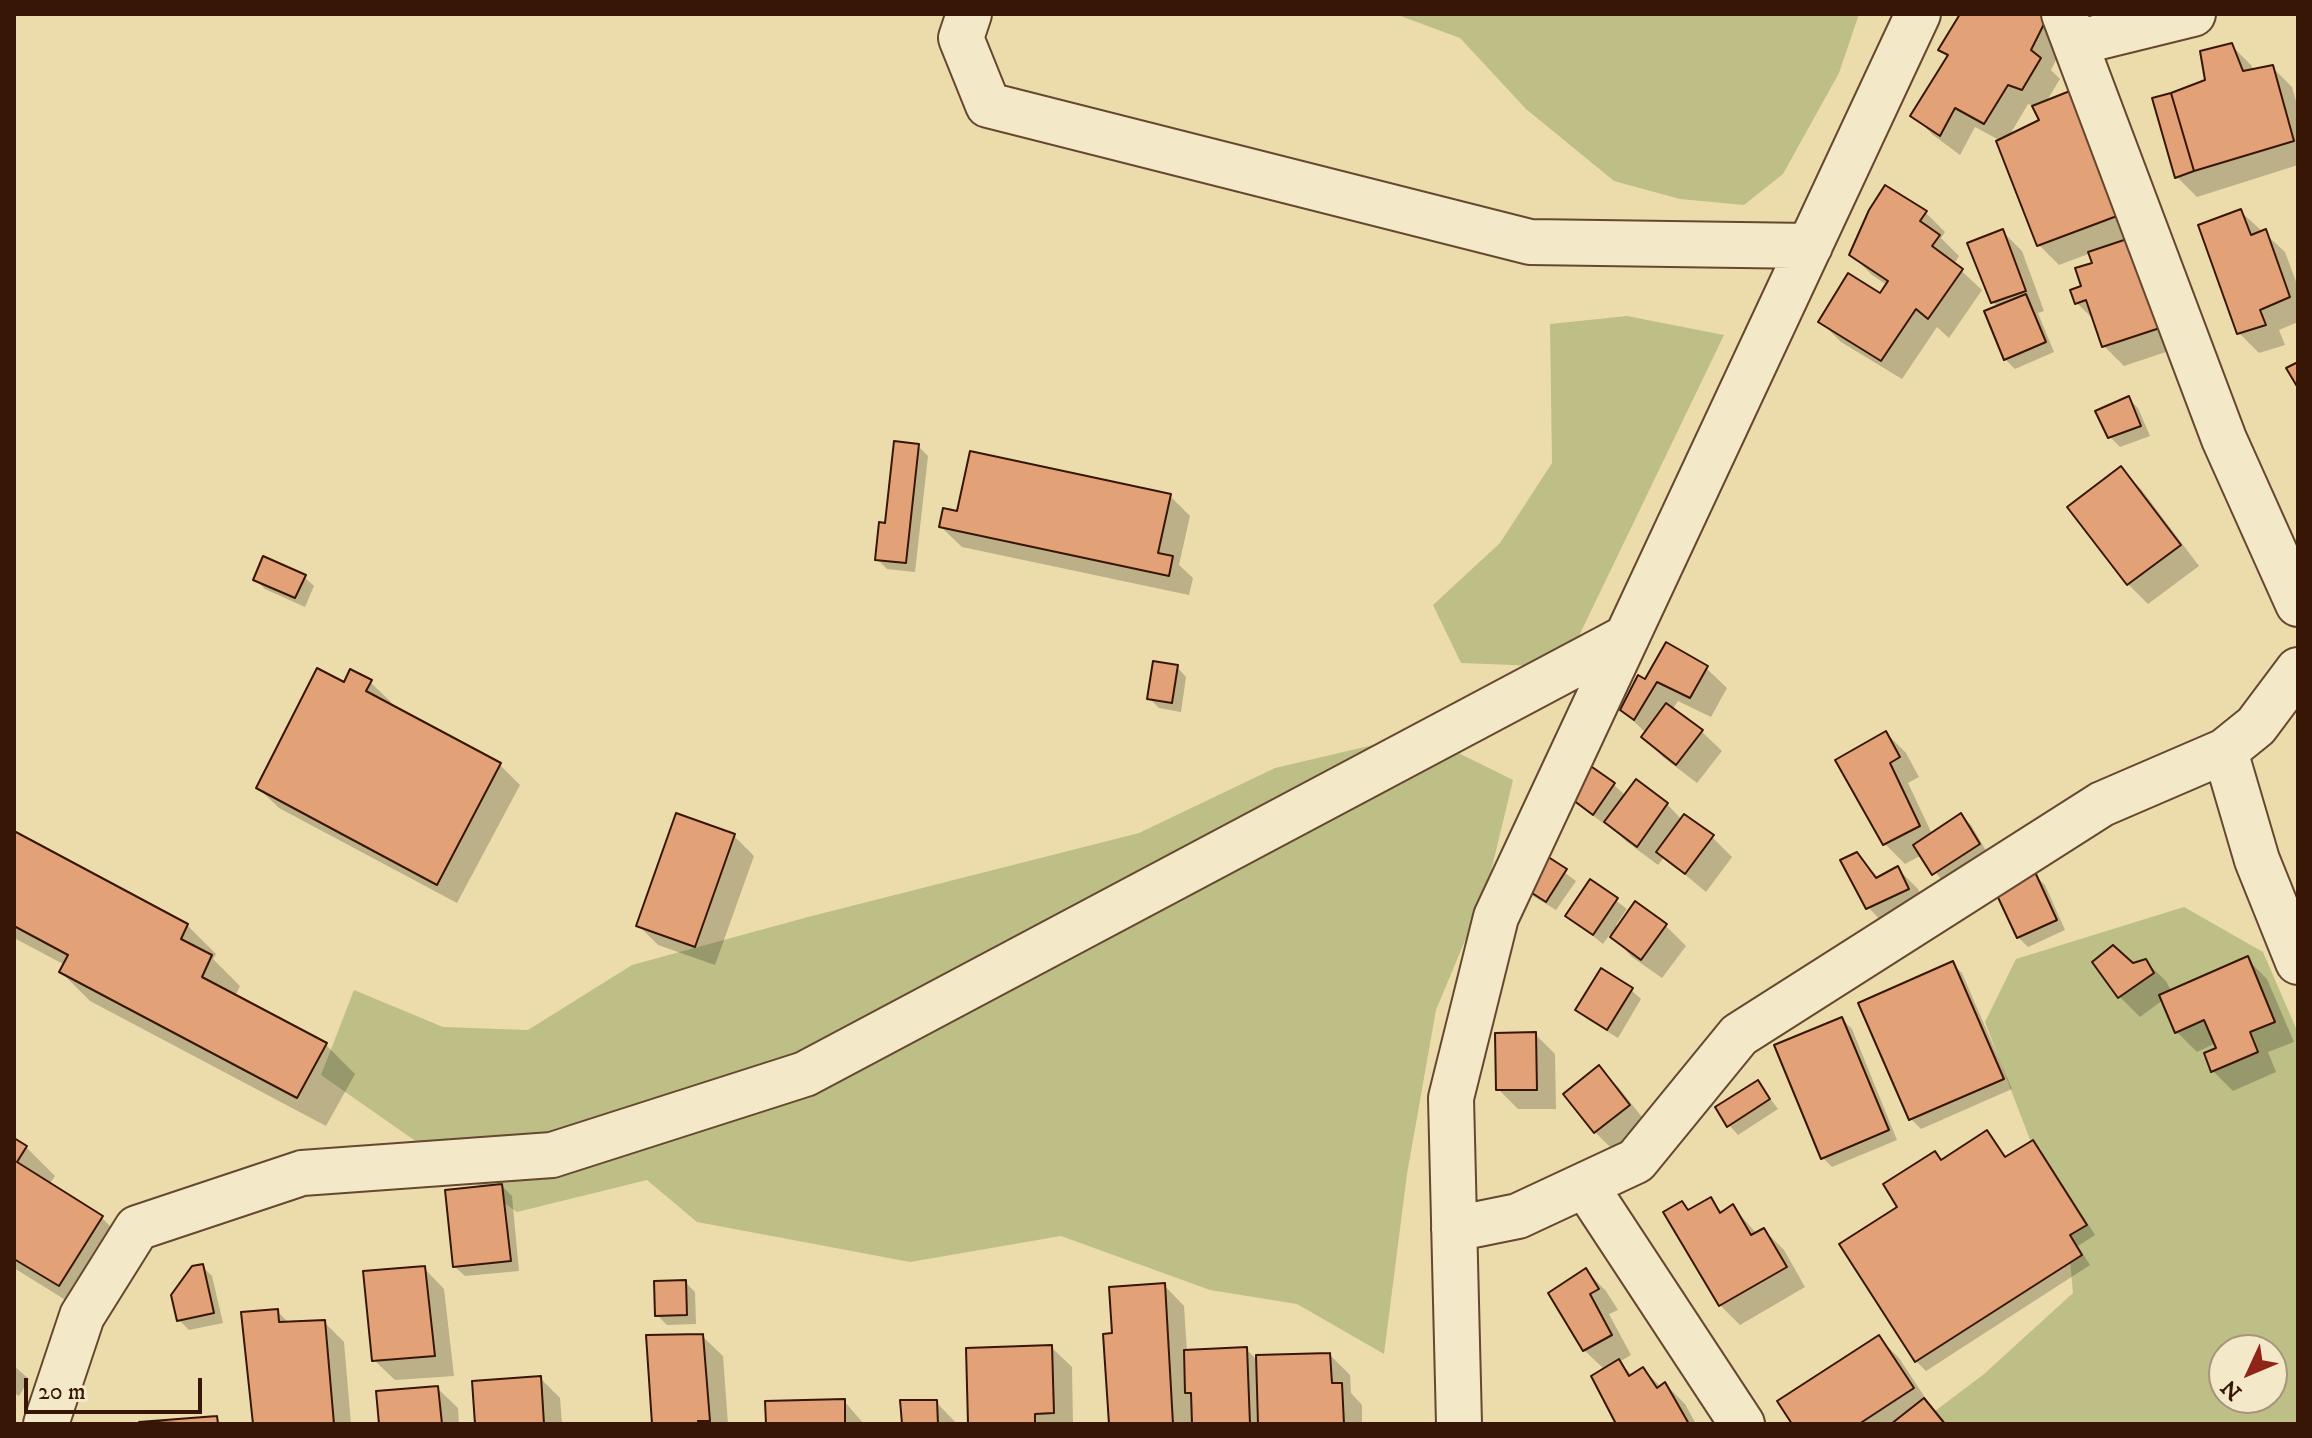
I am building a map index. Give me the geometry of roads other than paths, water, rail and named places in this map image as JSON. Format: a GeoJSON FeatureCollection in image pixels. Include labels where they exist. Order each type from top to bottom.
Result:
{"type":"FeatureCollection","features":[{"type":"Feature","properties":{"kind":"street"},"geometry":{"type":"LineString","coordinates":[[969,14],[961,38],[988,105],[1530,242],[1810,246]]}},
{"type":"Feature","properties":{"kind":"street"},"geometry":{"type":"LineString","coordinates":[[1459,1424],[1451,1098],[1496,917],[1918,14]]}},
{"type":"Feature","properties":{"kind":"street"},"geometry":{"type":"LineString","coordinates":[[2193,14],[2069,28],[2224,439],[2298,604]]}},
{"type":"Feature","properties":{"kind":"street"},"geometry":{"type":"LineString","coordinates":[[46,1424],[82,1316],[137,1228],[302,1173],[552,1155],[805,1074],[1627,637]]}},
{"type":"Feature","properties":{"kind":"street"},"geometry":{"type":"LineString","coordinates":[[1454,1229],[1518,1216],[1636,1161],[1739,1035],[2102,804],[2225,751],[2256,726],[2298,670]]}},
{"type":"Feature","properties":{"kind":"street"},"geometry":{"type":"LineString","coordinates":[[2225,751],[2257,860],[2298,962]]}},
{"type":"Feature","properties":{"kind":"street"},"geometry":{"type":"LineString","coordinates":[[1585,1185],[1742,1424]]}}]}
